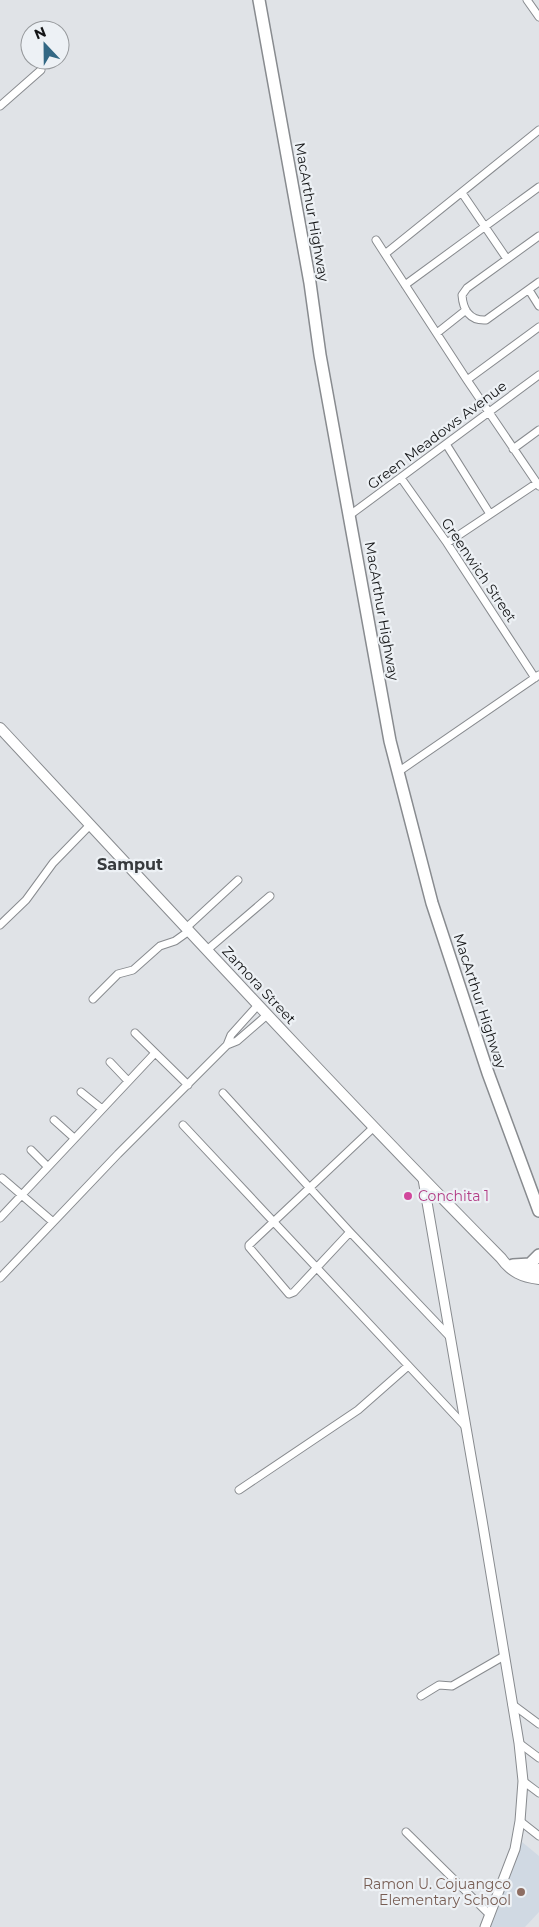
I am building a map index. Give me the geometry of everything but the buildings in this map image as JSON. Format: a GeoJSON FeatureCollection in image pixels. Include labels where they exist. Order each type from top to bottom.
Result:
{"type":"FeatureCollection","features":[{"type":"Feature","properties":{"kind":"highway","name":"MacArthur Highway"},"geometry":{"type":"LineString","coordinates":[[260,0],[310,283],[320,355],[382,696],[398,772],[435,911],[488,1073],[539,1211]]}},
{"type":"Feature","properties":{"kind":"highway"},"geometry":{"type":"LineString","coordinates":[[512,1268],[530,1264],[539,1255]]}},
{"type":"Feature","properties":{"kind":"main road","name":"Zamora Street"},"geometry":{"type":"LineString","coordinates":[[0,728],[423,1179],[512,1268],[524,1276],[539,1279]]}},
{"type":"Feature","properties":{"kind":"main road","name":"Zamora Street"},"geometry":{"type":"LineString","coordinates":[[512,1268],[539,1269]]}},
{"type":"Feature","properties":{"kind":"street"},"geometry":{"type":"LineString","coordinates":[[527,0],[539,18]]}},
{"type":"Feature","properties":{"kind":"street"},"geometry":{"type":"LineString","coordinates":[[0,106],[41,70]]}},
{"type":"Feature","properties":{"kind":"street"},"geometry":{"type":"LineString","coordinates":[[385,254],[539,130]]}},
{"type":"Feature","properties":{"kind":"street"},"geometry":{"type":"LineString","coordinates":[[405,285],[539,187]]}},
{"type":"Feature","properties":{"kind":"street"},"geometry":{"type":"LineString","coordinates":[[462,193],[508,259]]}},
{"type":"Feature","properties":{"kind":"street"},"geometry":{"type":"LineString","coordinates":[[539,236],[467,288],[462,295],[466,310],[478,320],[486,320],[539,282]]}},
{"type":"Feature","properties":{"kind":"street"},"geometry":{"type":"LineString","coordinates":[[376,240],[467,380],[538,484],[447,544]]}},
{"type":"Feature","properties":{"kind":"street"},"geometry":{"type":"LineString","coordinates":[[529,290],[539,306]]}},
{"type":"Feature","properties":{"kind":"street"},"geometry":{"type":"LineString","coordinates":[[437,333],[466,310]]}},
{"type":"Feature","properties":{"kind":"street"},"geometry":{"type":"LineString","coordinates":[[467,380],[539,327]]}},
{"type":"Feature","properties":{"kind":"street","name":"Green Meadows Avenue"},"geometry":{"type":"LineString","coordinates":[[350,515],[539,375]]}},
{"type":"Feature","properties":{"kind":"street"},"geometry":{"type":"LineString","coordinates":[[513,449],[539,430]]}},
{"type":"Feature","properties":{"kind":"street"},"geometry":{"type":"LineString","coordinates":[[446,444],[490,514]]}},
{"type":"Feature","properties":{"kind":"street","name":"Greenwich Street"},"geometry":{"type":"LineString","coordinates":[[401,478],[537,676]]}},
{"type":"Feature","properties":{"kind":"street"},"geometry":{"type":"LineString","coordinates":[[398,772],[537,676]]}},
{"type":"Feature","properties":{"kind":"street"},"geometry":{"type":"LineString","coordinates":[[0,925],[26,900],[53,863],[90,825]]}},
{"type":"Feature","properties":{"kind":"street"},"geometry":{"type":"LineString","coordinates":[[93,999],[118,974],[133,970],[160,946],[176,941],[238,880]]}},
{"type":"Feature","properties":{"kind":"street"},"geometry":{"type":"LineString","coordinates":[[207,950],[270,896]]}},
{"type":"Feature","properties":{"kind":"street"},"geometry":{"type":"LineString","coordinates":[[0,1278],[118,1154],[227,1045],[231,1035],[258,1005]]}},
{"type":"Feature","properties":{"kind":"street"},"geometry":{"type":"LineString","coordinates":[[227,1045],[237,1041],[267,1014]]}},
{"type":"Feature","properties":{"kind":"street"},"geometry":{"type":"LineString","coordinates":[[248,1016],[256,1024]]}},
{"type":"Feature","properties":{"kind":"street"},"geometry":{"type":"LineString","coordinates":[[135,1033],[188,1085]]}},
{"type":"Feature","properties":{"kind":"street"},"geometry":{"type":"LineString","coordinates":[[0,1218],[155,1053]]}},
{"type":"Feature","properties":{"kind":"street"},"geometry":{"type":"LineString","coordinates":[[110,1062],[128,1081]]}},
{"type":"Feature","properties":{"kind":"street"},"geometry":{"type":"LineString","coordinates":[[81,1092],[102,1109]]}},
{"type":"Feature","properties":{"kind":"street"},"geometry":{"type":"LineString","coordinates":[[222,1093],[449,1336]]}},
{"type":"Feature","properties":{"kind":"street"},"geometry":{"type":"LineString","coordinates":[[54,1120],[74,1138]]}},
{"type":"Feature","properties":{"kind":"street"},"geometry":{"type":"LineString","coordinates":[[182,1125],[464,1424]]}},
{"type":"Feature","properties":{"kind":"street"},"geometry":{"type":"LineString","coordinates":[[350,1232],[294,1292],[289,1294],[286,1293],[249,1247],[374,1127]]}},
{"type":"Feature","properties":{"kind":"street"},"geometry":{"type":"LineString","coordinates":[[31,1150],[47,1166]]}},
{"type":"Feature","properties":{"kind":"street"},"geometry":{"type":"LineString","coordinates":[[2,1178],[53,1222]]}},
{"type":"Feature","properties":{"kind":"street"},"geometry":{"type":"LineString","coordinates":[[423,1179],[482,1520],[519,1743],[523,1781],[520,1821],[515,1849],[485,1927]]}},
{"type":"Feature","properties":{"kind":"street"},"geometry":{"type":"LineString","coordinates":[[238,1490],[358,1410],[408,1366]]}},
{"type":"Feature","properties":{"kind":"street"},"geometry":{"type":"LineString","coordinates":[[421,1696],[439,1685],[452,1686],[504,1656]]}},
{"type":"Feature","properties":{"kind":"street"},"geometry":{"type":"LineString","coordinates":[[512,1704],[539,1724]]}},
{"type":"Feature","properties":{"kind":"street"},"geometry":{"type":"LineString","coordinates":[[519,1743],[539,1758]]}},
{"type":"Feature","properties":{"kind":"street"},"geometry":{"type":"LineString","coordinates":[[523,1781],[539,1793]]}},
{"type":"Feature","properties":{"kind":"street"},"geometry":{"type":"LineString","coordinates":[[520,1821],[539,1836]]}},
{"type":"Feature","properties":{"kind":"street"},"geometry":{"type":"LineString","coordinates":[[406,1832],[490,1915]]}},
{"type":"Feature","properties":{"kind":"shaded area","name":"Ramon U. Cojuangco Elementary School"},"geometry":{"type":"Polygon","coordinates":[[[522,1842],[539,1856],[539,1912],[525,1927],[489,1927],[522,1842]]]}},
{"type":"Feature","properties":{"kind":"place","name":"Conchita 1"},"geometry":{"type":"Point","coordinates":[408,1196]}},
{"type":"Feature","properties":{"kind":"place","name":"Ramon U. Cojuangco Elementary School"},"geometry":{"type":"Point","coordinates":[521,1892]}},
{"type":"Feature","properties":{"kind":"district","name":"Samput"},"geometry":{"type":"Point","coordinates":[130,864]}}]}
